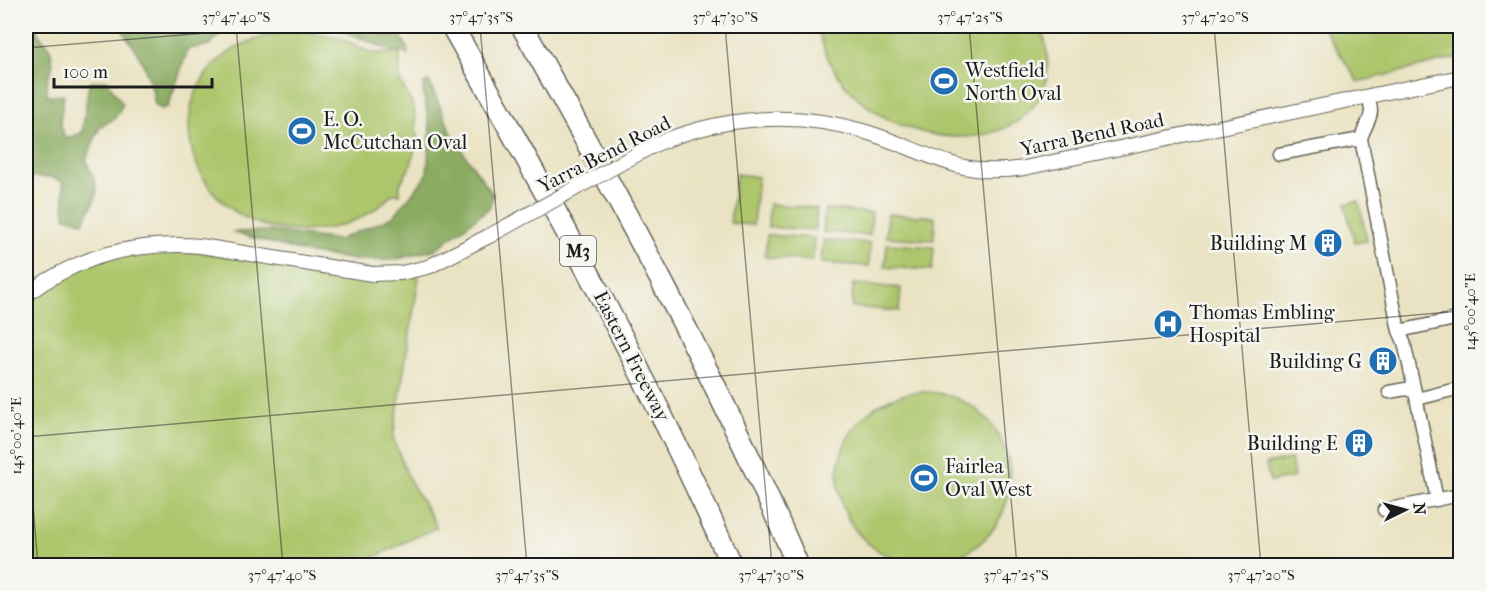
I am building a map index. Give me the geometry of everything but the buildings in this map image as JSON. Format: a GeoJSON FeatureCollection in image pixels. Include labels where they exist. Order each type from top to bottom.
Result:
{"type":"FeatureCollection","features":[{"type":"Feature","properties":{"kind":"highway","name":"Eastern Freeway"},"geometry":{"type":"LineString","coordinates":[[452,26],[539,181],[641,372],[732,566]]}},
{"type":"Feature","properties":{"kind":"highway"},"geometry":{"type":"LineString","coordinates":[[522,26],[690,333],[798,566]]}},
{"type":"Feature","properties":{"kind":"street","name":"Yarra Bend Road"},"geometry":{"type":"LineString","coordinates":[[26,295],[70,267],[100,256],[141,247],[178,244],[372,274],[401,273],[428,267],[654,146],[685,133],[725,124],[762,119],[801,119],[822,122],[867,132],[958,167],[998,171],[1035,166],[1461,76]]}},
{"type":"Feature","properties":{"kind":"street"},"geometry":{"type":"LineString","coordinates":[[1369,96],[1371,110],[1362,139],[1399,331],[1404,342],[1416,395],[1437,500]]}},
{"type":"Feature","properties":{"kind":"street"},"geometry":{"type":"LineString","coordinates":[[1279,154],[1362,139]]}},
{"type":"Feature","properties":{"kind":"street"},"geometry":{"type":"LineString","coordinates":[[1399,331],[1461,318]]}},
{"type":"Feature","properties":{"kind":"street"},"geometry":{"type":"LineString","coordinates":[[1389,392],[1406,389],[1416,395],[1461,388]]}},
{"type":"Feature","properties":{"kind":"street"},"geometry":{"type":"LineString","coordinates":[[1384,510],[1461,495]]}},
{"type":"Feature","properties":{"kind":"green space"},"geometry":{"type":"Polygon","coordinates":[[[26,26],[38,26],[37,32],[50,48],[53,65],[47,81],[47,96],[64,95],[60,122],[65,139],[82,133],[89,83],[106,80],[123,104],[115,118],[100,127],[86,160],[96,186],[96,197],[83,222],[65,217],[63,182],[50,177],[29,177],[26,183],[26,26]]]}},
{"type":"Feature","properties":{"kind":"green space"},"geometry":{"type":"Polygon","coordinates":[[[124,26],[147,26],[167,32],[226,28],[210,45],[188,49],[168,107],[161,109],[155,105],[148,75],[140,57],[123,31],[124,26]]]}},
{"type":"Feature","properties":{"kind":"green space"},"geometry":{"type":"Polygon","coordinates":[[[332,26],[396,26],[407,47],[408,55],[391,51],[332,26]]]}},
{"type":"Feature","properties":{"kind":"green space","name":"Westfield North Oval"},"geometry":{"type":"Polygon","coordinates":[[[818,26],[1041,26],[1047,75],[1030,110],[999,131],[958,137],[913,130],[871,108],[837,74],[818,26]]]}},
{"type":"Feature","properties":{"kind":"green space"},"geometry":{"type":"Polygon","coordinates":[[[1322,26],[1460,26],[1460,57],[1358,82],[1322,26]]]}},
{"type":"Feature","properties":{"kind":"green space","name":"E. O. McCutchan Oval"},"geometry":{"type":"Polygon","coordinates":[[[294,31],[339,37],[371,53],[400,53],[400,81],[415,113],[417,139],[411,165],[400,184],[400,194],[392,194],[376,208],[357,219],[316,230],[267,226],[229,207],[203,177],[190,142],[192,105],[209,71],[243,45],[294,31]]]}},
{"type":"Feature","properties":{"kind":"green space"},"geometry":{"type":"Polygon","coordinates":[[[429,81],[454,139],[493,195],[489,208],[436,249],[393,260],[355,260],[304,252],[232,232],[270,231],[338,240],[393,217],[427,175],[430,129],[423,91],[424,84],[429,81]]]}},
{"type":"Feature","properties":{"kind":"green space"},"geometry":{"type":"Polygon","coordinates":[[[736,174],[758,177],[753,225],[730,223],[736,174]]]}},
{"type":"Feature","properties":{"kind":"green space"},"geometry":{"type":"Polygon","coordinates":[[[1359,201],[1367,241],[1355,243],[1345,204],[1359,201]]]}},
{"type":"Feature","properties":{"kind":"green space"},"geometry":{"type":"Polygon","coordinates":[[[769,204],[817,208],[815,230],[768,227],[769,204]]]}},
{"type":"Feature","properties":{"kind":"green space"},"geometry":{"type":"Polygon","coordinates":[[[825,209],[872,213],[870,235],[823,232],[825,209]]]}},
{"type":"Feature","properties":{"kind":"green space"},"geometry":{"type":"Polygon","coordinates":[[[888,214],[935,217],[934,240],[886,237],[888,214]]]}},
{"type":"Feature","properties":{"kind":"green space"},"geometry":{"type":"Polygon","coordinates":[[[767,235],[814,238],[813,261],[765,257],[767,235]]]}},
{"type":"Feature","properties":{"kind":"green space"},"geometry":{"type":"Polygon","coordinates":[[[823,240],[870,243],[869,266],[821,263],[823,240]]]}},
{"type":"Feature","properties":{"kind":"green space"},"geometry":{"type":"Polygon","coordinates":[[[887,244],[934,247],[932,270],[885,267],[887,244]]]}},
{"type":"Feature","properties":{"kind":"green space"},"geometry":{"type":"Polygon","coordinates":[[[141,247],[401,273],[419,277],[393,438],[408,477],[437,527],[366,561],[368,565],[26,566],[26,295],[52,277],[141,247]]]}},
{"type":"Feature","properties":{"kind":"green space"},"geometry":{"type":"Polygon","coordinates":[[[853,284],[901,288],[899,311],[852,307],[853,284]]]}},
{"type":"Feature","properties":{"kind":"green space","name":"Fairlea Oval West"},"geometry":{"type":"Polygon","coordinates":[[[924,392],[957,399],[985,417],[1003,445],[1010,478],[1003,511],[985,539],[957,557],[924,564],[891,557],[863,539],[845,511],[838,478],[845,445],[863,417],[891,399],[924,392]]]}},
{"type":"Feature","properties":{"kind":"green space"},"geometry":{"type":"Polygon","coordinates":[[[1291,459],[1294,477],[1270,482],[1266,464],[1291,459]]]}},
{"type":"Feature","properties":{"kind":"place","name":"Westfield North Oval"},"geometry":{"type":"Point","coordinates":[944,81]}},
{"type":"Feature","properties":{"kind":"place","name":"E. O. McCutchan Oval"},"geometry":{"type":"Point","coordinates":[302,131]}},
{"type":"Feature","properties":{"kind":"place","name":"Building M"},"geometry":{"type":"Point","coordinates":[1328,243]}},
{"type":"Feature","properties":{"kind":"place","name":"Thomas Embling Hospital"},"geometry":{"type":"Point","coordinates":[1168,324]}},
{"type":"Feature","properties":{"kind":"place","name":"Building G"},"geometry":{"type":"Point","coordinates":[1383,361]}},
{"type":"Feature","properties":{"kind":"place","name":"Building E"},"geometry":{"type":"Point","coordinates":[1359,443]}},
{"type":"Feature","properties":{"kind":"place","name":"Fairlea Oval West"},"geometry":{"type":"Point","coordinates":[924,478]}}]}
